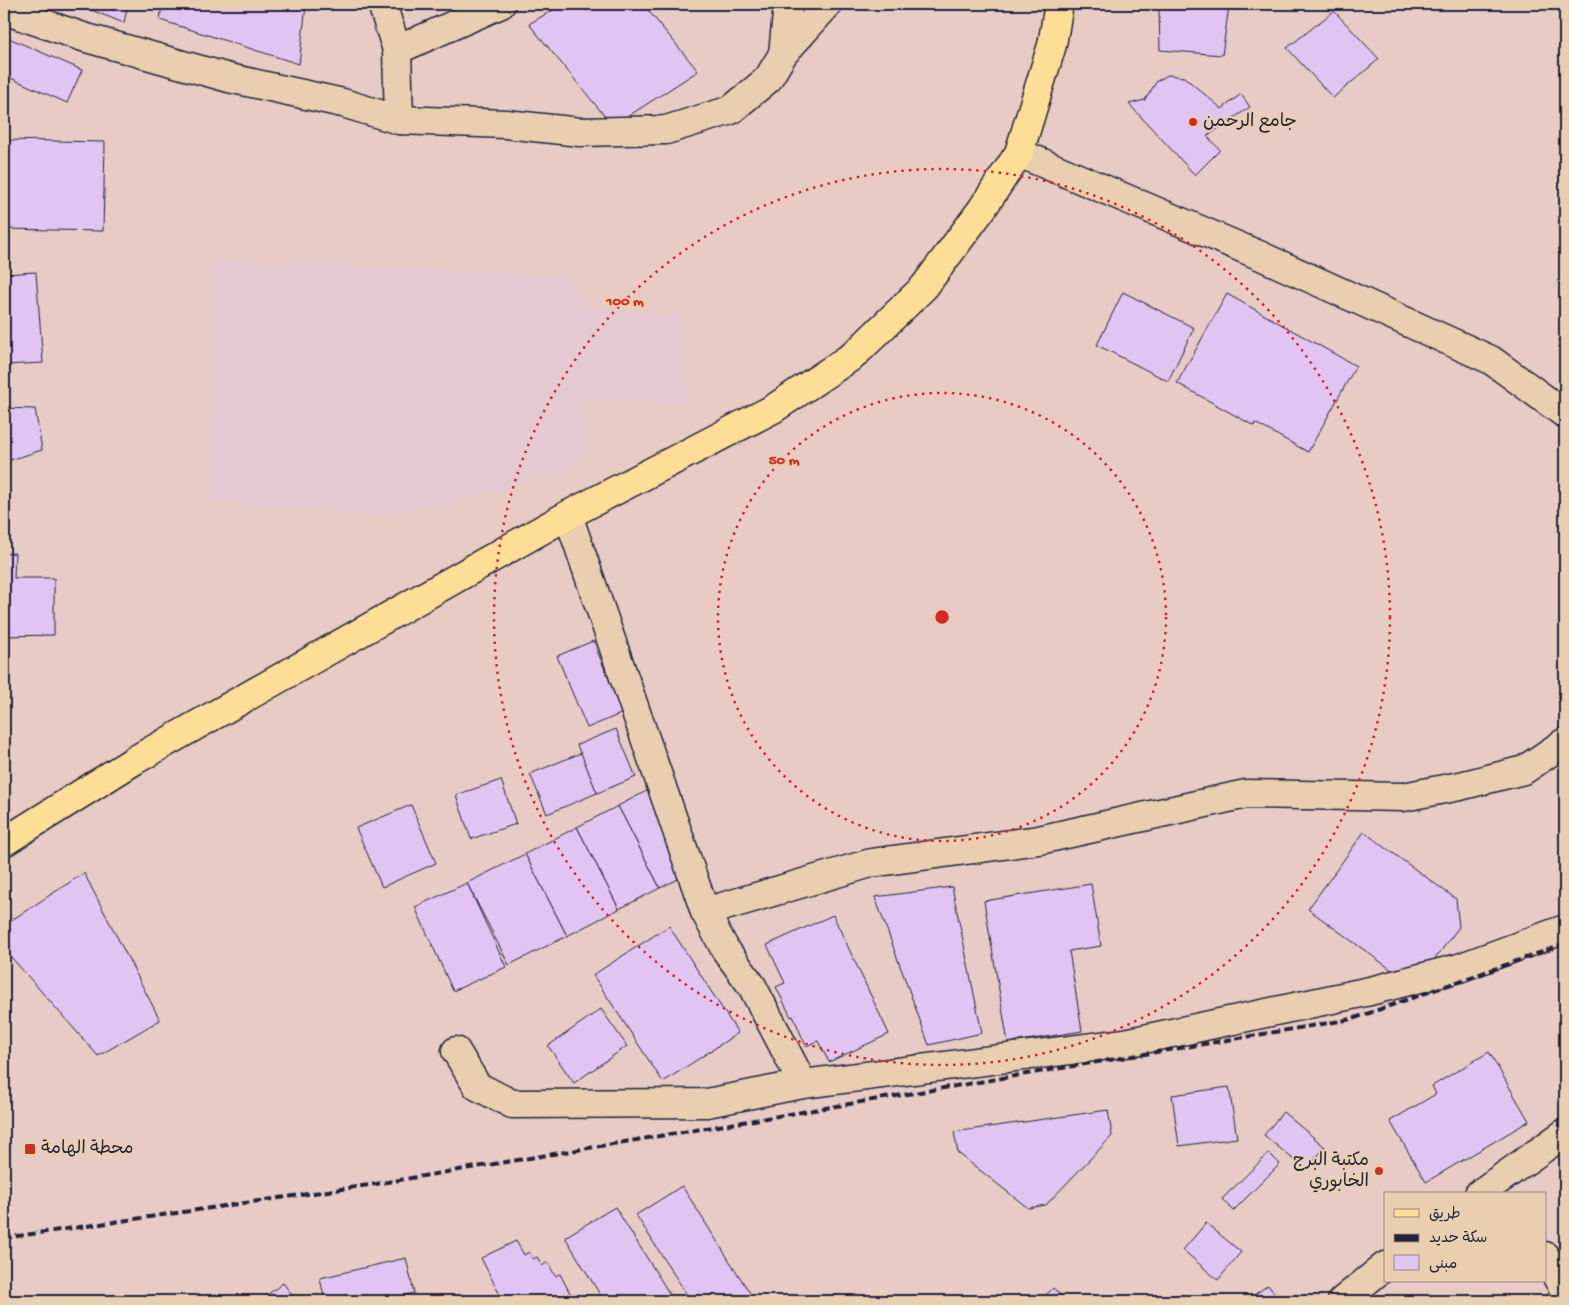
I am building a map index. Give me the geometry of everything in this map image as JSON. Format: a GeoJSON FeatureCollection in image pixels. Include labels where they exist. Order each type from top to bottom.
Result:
{"type":"FeatureCollection","features":[{"type":"Feature","properties":{"kind":"main road"},"geometry":{"type":"LineString","coordinates":[[4,842],[135,760],[568,515],[774,409],[854,355],[924,287],[982,209],[1019,153],[1052,45],[1059,4]]}},
{"type":"Feature","properties":{"kind":"street"},"geometry":{"type":"LineString","coordinates":[[382,4],[397,50],[399,120]]}},
{"type":"Feature","properties":{"kind":"street"},"geometry":{"type":"LineString","coordinates":[[397,50],[501,4]]}},
{"type":"Feature","properties":{"kind":"street"},"geometry":{"type":"LineString","coordinates":[[783,54],[788,4]]}},
{"type":"Feature","properties":{"kind":"street"},"geometry":{"type":"LineString","coordinates":[[4,10],[83,37],[229,78],[343,103],[399,120],[506,124],[580,132],[666,130],[731,110],[768,79],[783,54],[828,4]]}},
{"type":"Feature","properties":{"kind":"street"},"geometry":{"type":"LineString","coordinates":[[1019,153],[1261,256],[1491,360],[1565,414]]}},
{"type":"Feature","properties":{"kind":"street"},"geometry":{"type":"LineString","coordinates":[[568,515],[705,912],[725,949],[752,986],[803,1084]]}},
{"type":"Feature","properties":{"kind":"street"},"geometry":{"type":"LineString","coordinates":[[705,912],[871,863],[1039,840],[1246,794],[1403,796],[1460,786],[1524,770],[1565,742]]}},
{"type":"Feature","properties":{"kind":"street"},"geometry":{"type":"LineString","coordinates":[[456,1051],[477,1086],[512,1104],[707,1103],[803,1084],[1134,1041],[1370,991],[1459,968],[1565,929]]}},
{"type":"Feature","properties":{"kind":"street"},"geometry":{"type":"LineString","coordinates":[[1485,1192],[1506,1185],[1565,1133]]}},
{"type":"Feature","properties":{"kind":"street"},"geometry":{"type":"LineString","coordinates":[[1546,1258],[1565,1291]]}},
{"type":"Feature","properties":{"kind":"street"},"geometry":{"type":"LineString","coordinates":[[1342,1301],[1384,1267]]}},
{"type":"Feature","properties":{"kind":"shaded area"},"geometry":{"type":"Polygon","coordinates":[[[214,261],[567,275],[585,306],[681,317],[688,403],[578,399],[589,453],[569,469],[450,504],[369,516],[212,500],[214,261]]]}},
{"type":"Feature","properties":{"kind":"building"},"geometry":{"type":"Polygon","coordinates":[[[76,4],[128,4],[124,23],[76,4]]]}},
{"type":"Feature","properties":{"kind":"building"},"geometry":{"type":"Polygon","coordinates":[[[162,4],[299,4],[306,6],[299,64],[160,20],[162,4]]]}},
{"type":"Feature","properties":{"kind":"building"},"geometry":{"type":"Polygon","coordinates":[[[563,4],[643,4],[698,71],[613,126],[529,24],[563,4]]]}},
{"type":"Feature","properties":{"kind":"building"},"geometry":{"type":"Polygon","coordinates":[[[1176,4],[1216,4],[1229,6],[1222,55],[1160,50],[1159,7],[1176,4]]]}},
{"type":"Feature","properties":{"kind":"building"},"geometry":{"type":"Polygon","coordinates":[[[1334,11],[1379,59],[1333,98],[1287,48],[1334,11]]]}},
{"type":"Feature","properties":{"kind":"building"},"geometry":{"type":"Polygon","coordinates":[[[4,36],[82,70],[67,103],[4,75],[4,36]]]}},
{"type":"Feature","properties":{"kind":"building"},"geometry":{"type":"Polygon","coordinates":[[[1168,75],[1184,77],[1222,109],[1241,94],[1250,107],[1207,136],[1220,150],[1195,175],[1129,104],[1145,100],[1157,81],[1168,75]]]}},
{"type":"Feature","properties":{"kind":"building"},"geometry":{"type":"Polygon","coordinates":[[[4,140],[105,142],[103,231],[4,229],[4,140]]]}},
{"type":"Feature","properties":{"kind":"building"},"geometry":{"type":"Polygon","coordinates":[[[36,272],[43,363],[4,365],[4,274],[36,272]]]}},
{"type":"Feature","properties":{"kind":"building"},"geometry":{"type":"Polygon","coordinates":[[[1123,292],[1194,328],[1168,381],[1097,345],[1123,292]]]}},
{"type":"Feature","properties":{"kind":"building"},"geometry":{"type":"Polygon","coordinates":[[[1227,294],[1356,366],[1308,452],[1255,423],[1254,426],[1177,383],[1227,294]]]}},
{"type":"Feature","properties":{"kind":"building"},"geometry":{"type":"Polygon","coordinates":[[[4,408],[35,409],[42,450],[4,462],[4,408]]]}},
{"type":"Feature","properties":{"kind":"building"},"geometry":{"type":"Polygon","coordinates":[[[15,553],[14,578],[54,578],[54,635],[4,636],[4,554],[15,553]]]}},
{"type":"Feature","properties":{"kind":"building"},"geometry":{"type":"Polygon","coordinates":[[[593,641],[623,713],[587,728],[557,656],[593,641]]]}},
{"type":"Feature","properties":{"kind":"building"},"geometry":{"type":"Polygon","coordinates":[[[616,729],[636,777],[597,793],[577,745],[616,729]]]}},
{"type":"Feature","properties":{"kind":"building"},"geometry":{"type":"Polygon","coordinates":[[[581,753],[597,793],[547,814],[530,774],[581,753]]]}},
{"type":"Feature","properties":{"kind":"building"},"geometry":{"type":"Polygon","coordinates":[[[501,780],[516,824],[471,839],[456,795],[501,780]]]}},
{"type":"Feature","properties":{"kind":"building"},"geometry":{"type":"Polygon","coordinates":[[[660,784],[702,867],[660,888],[618,806],[660,784]]]}},
{"type":"Feature","properties":{"kind":"building"},"geometry":{"type":"Polygon","coordinates":[[[411,805],[436,863],[382,887],[356,828],[411,805]]]}},
{"type":"Feature","properties":{"kind":"building"},"geometry":{"type":"Polygon","coordinates":[[[618,806],[660,888],[619,909],[577,827],[618,806]]]}},
{"type":"Feature","properties":{"kind":"building"},"geometry":{"type":"Polygon","coordinates":[[[577,827],[619,909],[567,936],[525,854],[577,827]]]}},
{"type":"Feature","properties":{"kind":"building"},"geometry":{"type":"Polygon","coordinates":[[[1364,832],[1456,899],[1459,927],[1425,972],[1404,979],[1308,909],[1364,832]]]}},
{"type":"Feature","properties":{"kind":"building"},"geometry":{"type":"Polygon","coordinates":[[[525,854],[567,936],[509,965],[467,883],[525,854]]]}},
{"type":"Feature","properties":{"kind":"building"},"geometry":{"type":"Polygon","coordinates":[[[84,873],[160,1020],[98,1056],[4,949],[4,925],[84,873]]]}},
{"type":"Feature","properties":{"kind":"building"},"geometry":{"type":"Polygon","coordinates":[[[467,883],[506,967],[453,991],[415,907],[467,883]]]}},
{"type":"Feature","properties":{"kind":"building"},"geometry":{"type":"Polygon","coordinates":[[[1091,884],[1101,946],[1069,951],[1082,1031],[1008,1043],[984,901],[1091,884]]]}},
{"type":"Feature","properties":{"kind":"building"},"geometry":{"type":"Polygon","coordinates":[[[952,887],[982,1033],[929,1045],[875,897],[952,887]]]}},
{"type":"Feature","properties":{"kind":"building"},"geometry":{"type":"Polygon","coordinates":[[[833,915],[889,1034],[829,1062],[818,1041],[806,1046],[793,1016],[791,1017],[776,987],[785,983],[767,945],[833,915]]]}},
{"type":"Feature","properties":{"kind":"building"},"geometry":{"type":"Polygon","coordinates":[[[669,926],[738,1033],[663,1082],[593,975],[669,926]]]}},
{"type":"Feature","properties":{"kind":"building"},"geometry":{"type":"Polygon","coordinates":[[[601,1009],[627,1046],[574,1083],[548,1046],[601,1009]]]}},
{"type":"Feature","properties":{"kind":"building"},"geometry":{"type":"Polygon","coordinates":[[[1489,1052],[1529,1121],[1426,1182],[1390,1121],[1436,1094],[1432,1086],[1489,1052]]]}},
{"type":"Feature","properties":{"kind":"building"},"geometry":{"type":"Polygon","coordinates":[[[1229,1087],[1237,1138],[1179,1146],[1172,1095],[1229,1087]]]}},
{"type":"Feature","properties":{"kind":"building"},"geometry":{"type":"Polygon","coordinates":[[[1108,1110],[1112,1136],[1046,1205],[1028,1208],[958,1153],[954,1132],[1108,1110]]]}},
{"type":"Feature","properties":{"kind":"building"},"geometry":{"type":"Polygon","coordinates":[[[1283,1112],[1325,1147],[1306,1170],[1264,1135],[1283,1112]]]}},
{"type":"Feature","properties":{"kind":"building"},"geometry":{"type":"Polygon","coordinates":[[[1269,1153],[1280,1164],[1233,1211],[1222,1199],[1269,1153]]]}},
{"type":"Feature","properties":{"kind":"building"},"geometry":{"type":"Polygon","coordinates":[[[682,1186],[755,1301],[691,1301],[636,1215],[682,1186]]]}},
{"type":"Feature","properties":{"kind":"building"},"geometry":{"type":"Polygon","coordinates":[[[615,1207],[674,1301],[604,1301],[565,1237],[615,1207]]]}},
{"type":"Feature","properties":{"kind":"building"},"geometry":{"type":"Polygon","coordinates":[[[1206,1223],[1241,1252],[1218,1280],[1183,1250],[1206,1223]]]}},
{"type":"Feature","properties":{"kind":"building"},"geometry":{"type":"Polygon","coordinates":[[[516,1241],[524,1255],[529,1252],[533,1259],[537,1257],[542,1266],[548,1262],[555,1276],[560,1274],[574,1301],[503,1301],[481,1258],[516,1241]]]}},
{"type":"Feature","properties":{"kind":"building"},"geometry":{"type":"Polygon","coordinates":[[[406,1258],[414,1293],[379,1301],[325,1301],[320,1278],[406,1258]]]}},
{"type":"Feature","properties":{"kind":"building"},"geometry":{"type":"Polygon","coordinates":[[[283,1283],[297,1301],[259,1301],[283,1283]]]}},
{"type":"Feature","properties":{"kind":"building"},"geometry":{"type":"Polygon","coordinates":[[[1268,1285],[1280,1301],[1246,1301],[1268,1285]]]}},
{"type":"Feature","properties":{"kind":"building"},"geometry":{"type":"Polygon","coordinates":[[[1053,1288],[1067,1301],[1040,1301],[1053,1288]]]}},
{"type":"Feature","properties":{"kind":"railway"},"geometry":{"type":"LineString","coordinates":[[4,1238],[376,1184],[1352,1019],[1565,944]]}},
{"type":"Feature","properties":{"kind":"place","name":"جامع الرحمن"},"geometry":{"type":"Point","coordinates":[1193,122]}},
{"type":"Feature","properties":{"kind":"place","name":"محطة الهامة"},"geometry":{"type":"Point","coordinates":[30,1149]}},
{"type":"Feature","properties":{"kind":"place","name":"مكتبة البرج الخابوري"},"geometry":{"type":"Point","coordinates":[1379,1171]}}]}
